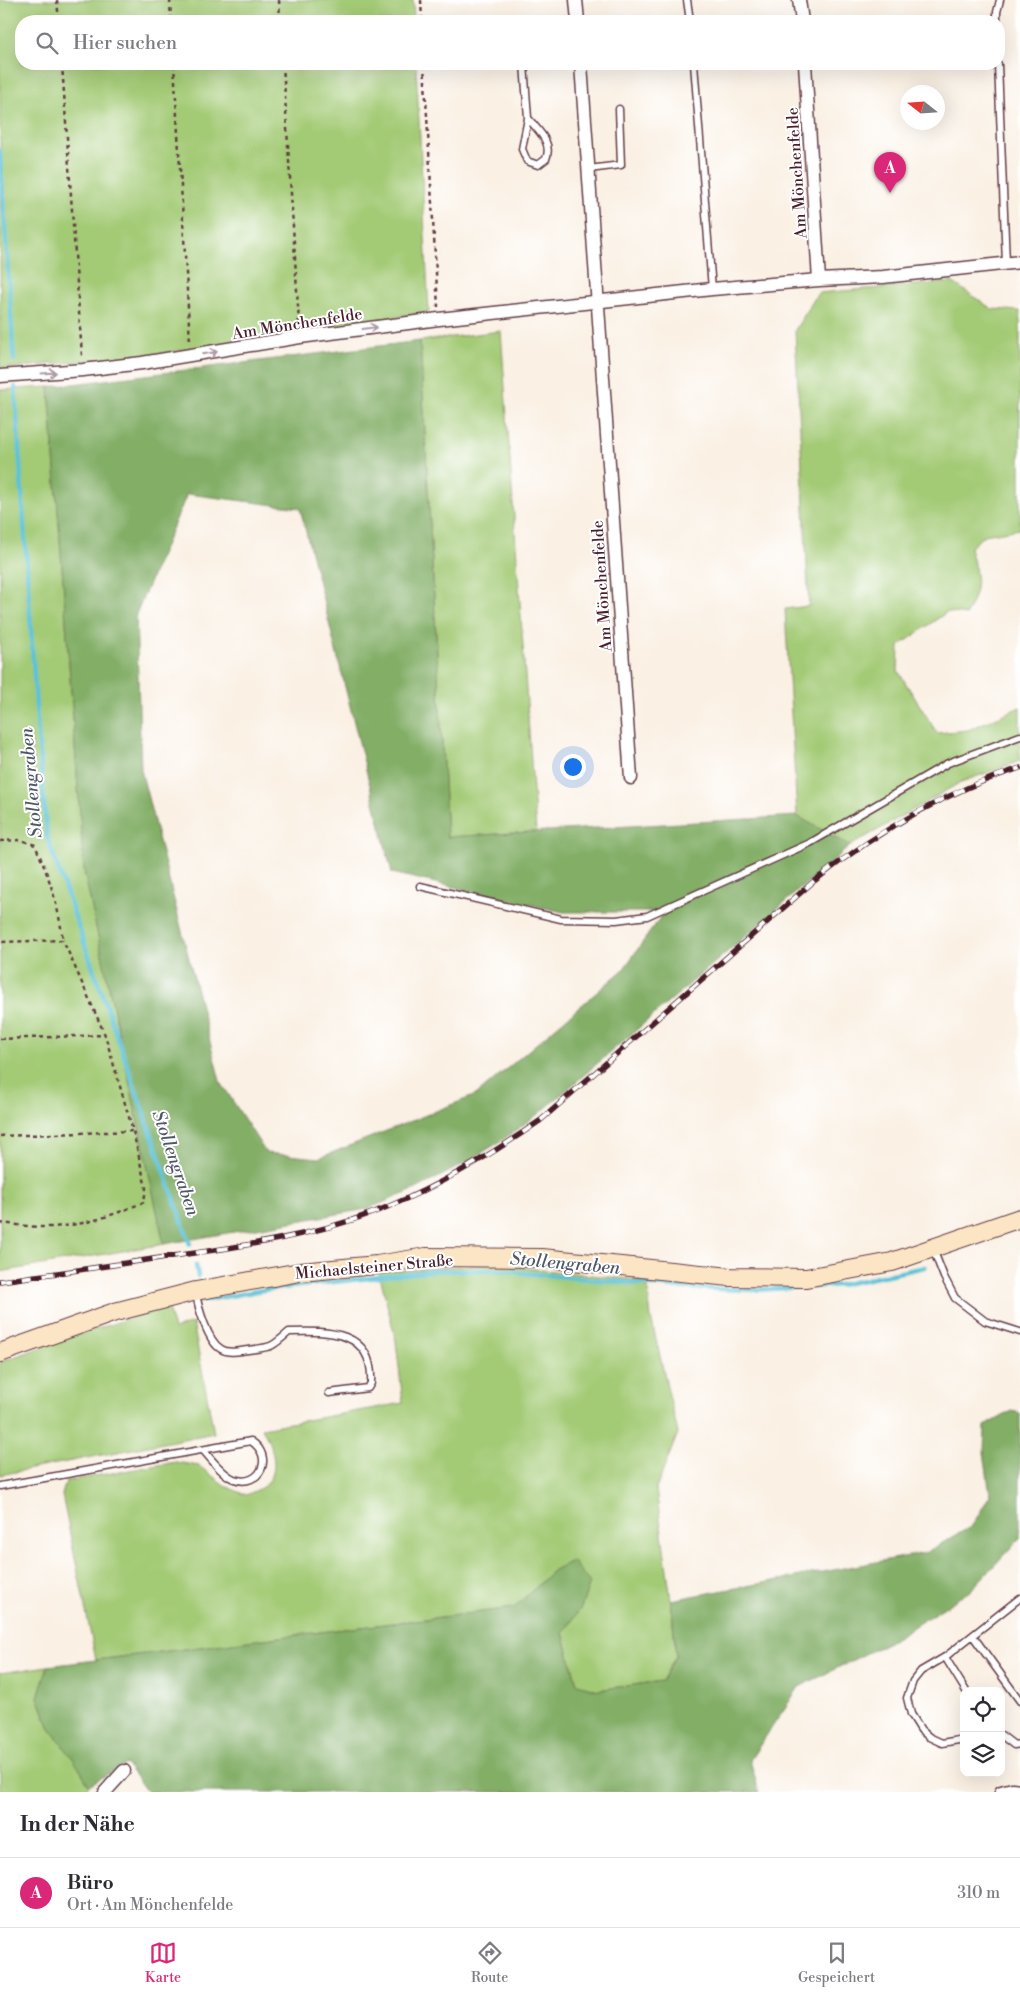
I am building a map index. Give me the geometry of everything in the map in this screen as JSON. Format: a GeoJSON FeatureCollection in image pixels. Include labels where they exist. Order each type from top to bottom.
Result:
{"type":"FeatureCollection","features":[{"type":"Feature","properties":{"kind":"street"},"geometry":{"type":"LineString","coordinates":[[576,0],[577,15]]}},
{"type":"Feature","properties":{"kind":"street"},"geometry":{"type":"LineString","coordinates":[[799,0],[801,15]]}},
{"type":"Feature","properties":{"kind":"street","name":"Am Mönchenfelde"},"geometry":{"type":"LineString","coordinates":[[581,70],[631,778]]}},
{"type":"Feature","properties":{"kind":"street","name":"Am Mönchenfelde"},"geometry":{"type":"LineString","coordinates":[[805,70],[819,280]]}},
{"type":"Feature","properties":{"kind":"street","name":"Am Mönchenfelde"},"geometry":{"type":"LineString","coordinates":[[0,376],[83,370],[190,356],[300,337],[599,301],[712,289],[883,277],[1020,262]]}},
{"type":"Feature","properties":{"kind":"street","name":"Michaelsteiner Straße"},"geometry":{"type":"LineString","coordinates":[[0,1353],[115,1312],[196,1291],[300,1272],[377,1265],[426,1258],[542,1258],[730,1277],[806,1278],[892,1262],[1020,1218]]}},
{"type":"Feature","properties":{"kind":"street"},"geometry":{"type":"LineString","coordinates":[[105,1792],[124,1771]]}},
{"type":"Feature","properties":{"kind":"street"},"geometry":{"type":"LineString","coordinates":[[1001,1792],[1012,1789],[1020,1790]]}},
{"type":"Feature","properties":{"kind":"lane"},"geometry":{"type":"LineString","coordinates":[[688,0],[689,15]]}},
{"type":"Feature","properties":{"kind":"lane"},"geometry":{"type":"LineString","coordinates":[[997,15],[1000,0]]}},
{"type":"Feature","properties":{"kind":"lane"},"geometry":{"type":"LineString","coordinates":[[524,70],[528,118],[523,142],[523,155],[529,162],[538,165],[546,159],[548,146],[544,137],[528,118]]}},
{"type":"Feature","properties":{"kind":"lane"},"geometry":{"type":"LineString","coordinates":[[694,70],[712,289]]}},
{"type":"Feature","properties":{"kind":"lane"},"geometry":{"type":"LineString","coordinates":[[998,70],[1006,263]]}},
{"type":"Feature","properties":{"kind":"lane"},"geometry":{"type":"LineString","coordinates":[[589,169],[621,165],[619,109]]}},
{"type":"Feature","properties":{"kind":"lane"},"geometry":{"type":"LineString","coordinates":[[420,886],[561,919],[616,920],[647,916],[810,844],[948,763],[1020,736]]}},
{"type":"Feature","properties":{"kind":"lane"},"geometry":{"type":"LineString","coordinates":[[933,1248],[944,1277],[956,1298],[985,1321],[1020,1332]]}},
{"type":"Feature","properties":{"kind":"lane"},"geometry":{"type":"LineString","coordinates":[[196,1291],[211,1338],[220,1349],[231,1352],[272,1347],[289,1332],[330,1332],[346,1336],[359,1344],[368,1357],[371,1383],[368,1388],[329,1393]]}},
{"type":"Feature","properties":{"kind":"lane"},"geometry":{"type":"LineString","coordinates":[[0,1486],[251,1441],[260,1446],[263,1457],[262,1470],[256,1477],[245,1481],[232,1479],[203,1450]]}},
{"type":"Feature","properties":{"kind":"lane"},"geometry":{"type":"LineString","coordinates":[[960,1740],[942,1743],[921,1730],[911,1714],[907,1698],[913,1681],[921,1671],[945,1657],[1020,1598]]}},
{"type":"Feature","properties":{"kind":"lane"},"geometry":{"type":"LineString","coordinates":[[973,1636],[1020,1701]]}},
{"type":"Feature","properties":{"kind":"lane"},"geometry":{"type":"LineString","coordinates":[[945,1657],[964,1687]]}},
{"type":"Feature","properties":{"kind":"lane"},"geometry":{"type":"LineString","coordinates":[[1005,1738],[1014,1745],[1020,1744]]}},
{"type":"Feature","properties":{"kind":"path"},"geometry":{"type":"LineString","coordinates":[[57,0],[58,15]]}},
{"type":"Feature","properties":{"kind":"path"},"geometry":{"type":"LineString","coordinates":[[170,0],[171,15]]}},
{"type":"Feature","properties":{"kind":"path"},"geometry":{"type":"LineString","coordinates":[[279,0],[280,15]]}},
{"type":"Feature","properties":{"kind":"path"},"geometry":{"type":"LineString","coordinates":[[421,0],[422,15]]}},
{"type":"Feature","properties":{"kind":"path"},"geometry":{"type":"LineString","coordinates":[[62,70],[83,370]]}},
{"type":"Feature","properties":{"kind":"path"},"geometry":{"type":"LineString","coordinates":[[174,70],[190,356]]}},
{"type":"Feature","properties":{"kind":"path"},"geometry":{"type":"LineString","coordinates":[[283,70],[300,337]]}},
{"type":"Feature","properties":{"kind":"path"},"geometry":{"type":"LineString","coordinates":[[424,70],[439,319]]}},
{"type":"Feature","properties":{"kind":"path"},"geometry":{"type":"LineString","coordinates":[[0,841],[21,840],[35,846],[46,868],[59,907],[63,940],[105,1035],[133,1131],[146,1188],[144,1202],[118,1213],[62,1226],[0,1223]]}},
{"type":"Feature","properties":{"kind":"path"},"geometry":{"type":"LineString","coordinates":[[0,942],[63,940]]}},
{"type":"Feature","properties":{"kind":"path"},"geometry":{"type":"LineString","coordinates":[[0,1039],[105,1035]]}},
{"type":"Feature","properties":{"kind":"path"},"geometry":{"type":"LineString","coordinates":[[0,1136],[133,1131]]}},
{"type":"Feature","properties":{"kind":"green space"},"geometry":{"type":"Polygon","coordinates":[[[0,0],[413,0],[414,15],[15,15],[15,70],[416,70],[429,312],[157,354],[0,369],[0,0]]]}},
{"type":"Feature","properties":{"kind":"green space"},"geometry":{"type":"Polygon","coordinates":[[[952,282],[992,309],[1020,311],[1020,529],[984,535],[970,548],[977,582],[974,596],[966,615],[947,612],[899,646],[898,671],[937,733],[968,730],[1020,707],[1020,761],[961,782],[850,846],[797,816],[785,609],[809,606],[795,330],[818,293],[952,282]]]}},
{"type":"Feature","properties":{"kind":"green space"},"geometry":{"type":"Polygon","coordinates":[[[501,331],[536,832],[447,837],[420,341],[501,331]]]}},
{"type":"Feature","properties":{"kind":"green space"},"geometry":{"type":"Polygon","coordinates":[[[420,341],[447,837],[797,816],[850,846],[541,1112],[498,1143],[458,1167],[416,1189],[367,1209],[164,1244],[84,871],[49,387],[420,341]],[[187,494],[136,614],[141,770],[220,1081],[266,1153],[319,1158],[476,1095],[623,970],[664,912],[563,912],[392,873],[300,508],[187,494]]]}},
{"type":"Feature","properties":{"kind":"green space"},"geometry":{"type":"Polygon","coordinates":[[[49,387],[84,870],[164,1244],[0,1272],[0,390],[49,387]]]}},
{"type":"Feature","properties":{"kind":"green space"},"geometry":{"type":"Polygon","coordinates":[[[487,1264],[647,1281],[651,1318],[678,1433],[656,1489],[671,1600],[676,1656],[662,1681],[598,1690],[577,1684],[563,1633],[581,1608],[554,1570],[514,1608],[96,1660],[62,1495],[66,1481],[176,1462],[199,1466],[227,1487],[246,1495],[260,1489],[270,1480],[274,1466],[272,1450],[262,1428],[403,1403],[396,1341],[379,1272],[487,1264]]]}},
{"type":"Feature","properties":{"kind":"green space"},"geometry":{"type":"Polygon","coordinates":[[[167,1306],[174,1329],[193,1323],[214,1433],[0,1475],[0,1362],[167,1306]]]}},
{"type":"Feature","properties":{"kind":"green space"},"geometry":{"type":"Polygon","coordinates":[[[1012,1411],[1020,1413],[1020,1538],[970,1591],[889,1642],[799,1687],[750,1760],[759,1792],[147,1792],[126,1764],[89,1785],[74,1760],[50,1729],[38,1697],[48,1666],[514,1608],[554,1570],[572,1561],[590,1583],[581,1608],[563,1633],[577,1684],[598,1690],[662,1681],[676,1656],[671,1600],[925,1553],[972,1526],[990,1495],[984,1452],[985,1426],[1012,1411]]]}},
{"type":"Feature","properties":{"kind":"green space"},"geometry":{"type":"Polygon","coordinates":[[[48,1666],[38,1697],[89,1785],[83,1792],[0,1792],[0,1673],[48,1666]]]}},
{"type":"Feature","properties":{"kind":"waterway","name":"Stollengraben"},"geometry":{"type":"LineString","coordinates":[[0,151],[14,360]]}},
{"type":"Feature","properties":{"kind":"waterway","name":"Stollengraben"},"geometry":{"type":"LineString","coordinates":[[15,387],[37,721],[47,837],[190,1244]]}},
{"type":"Feature","properties":{"kind":"waterway","name":"Stollengraben"},"geometry":{"type":"LineString","coordinates":[[196,1265],[198,1276]]}},
{"type":"Feature","properties":{"kind":"waterway","name":"Stollengraben"},"geometry":{"type":"LineString","coordinates":[[202,1301],[263,1290],[432,1271],[492,1270],[683,1288],[754,1290],[840,1285],[925,1267]]}},
{"type":"Feature","properties":{"kind":"railway"},"geometry":{"type":"LineString","coordinates":[[0,1281],[229,1248],[302,1234],[349,1221],[417,1194],[480,1160],[541,1120],[814,881],[862,846],[938,801],[1020,768]]}},
{"type":"Feature","properties":{"kind":"place","name":"Büro"},"geometry":{"type":"Point","coordinates":[890,193]}}]}
